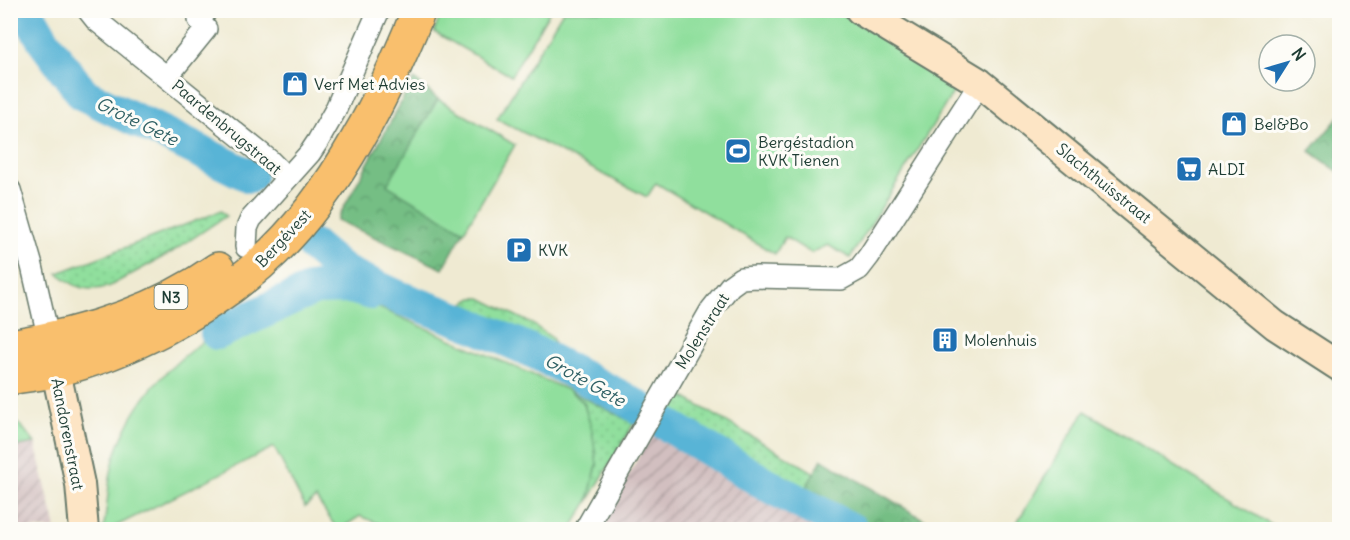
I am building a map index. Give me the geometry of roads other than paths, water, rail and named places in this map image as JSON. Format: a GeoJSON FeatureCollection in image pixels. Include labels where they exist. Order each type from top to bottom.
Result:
{"type":"FeatureCollection","features":[{"type":"Feature","properties":{"kind":"main road","name":"Bergévest"},"geometry":{"type":"LineString","coordinates":[[52,355],[206,278],[293,206],[329,160],[368,92],[405,10]]}},
{"type":"Feature","properties":{"kind":"main road","name":"Bergévest"},"geometry":{"type":"LineString","coordinates":[[52,355],[122,348],[178,322],[226,290],[267,257],[306,215],[359,138],[419,10]]}},
{"type":"Feature","properties":{"kind":"main road"},"geometry":{"type":"LineString","coordinates":[[10,346],[52,355]]}},
{"type":"Feature","properties":{"kind":"main road"},"geometry":{"type":"LineString","coordinates":[[10,378],[52,355]]}},
{"type":"Feature","properties":{"kind":"street","name":"Paardenbrugstraat"},"geometry":{"type":"LineString","coordinates":[[88,10],[96,20],[287,178]]}},
{"type":"Feature","properties":{"kind":"street","name":"Paardenbrugstraat"},"geometry":{"type":"LineString","coordinates":[[167,77],[206,29],[199,20],[207,10]]}},
{"type":"Feature","properties":{"kind":"street"},"geometry":{"type":"LineString","coordinates":[[246,247],[247,228],[251,219],[310,153],[328,126],[379,10]]}},
{"type":"Feature","properties":{"kind":"street","name":"Slachthuisstraat"},"geometry":{"type":"LineString","coordinates":[[860,10],[980,83],[1275,325],[1340,367]]}},
{"type":"Feature","properties":{"kind":"street","name":"Molenstraat"},"geometry":{"type":"LineString","coordinates":[[585,530],[711,310],[730,286],[741,278],[756,277],[842,279],[858,269],[869,256],[980,83]]}},
{"type":"Feature","properties":{"kind":"street"},"geometry":{"type":"LineString","coordinates":[[10,190],[32,266],[52,355]]}},
{"type":"Feature","properties":{"kind":"street","name":"Aandorenstraat"},"geometry":{"type":"LineString","coordinates":[[52,355],[80,484],[84,530]]}},
{"type":"Feature","properties":{"kind":"waterway","name":"Grote Gete"},"geometry":{"type":"LineString","coordinates":[[26,10],[45,43],[83,94],[250,176]]}},
{"type":"Feature","properties":{"kind":"waterway","name":"Grote Gete"},"geometry":{"type":"LineString","coordinates":[[313,246],[344,272],[398,297],[463,321],[536,353],[623,398],[771,487],[852,530]]}},
{"type":"Feature","properties":{"kind":"waterway"},"geometry":{"type":"LineString","coordinates":[[217,333],[315,288],[351,287],[371,293]]}},
{"type":"Feature","properties":{"kind":"place","name":"Verf Met Advies"},"geometry":{"type":"Point","coordinates":[295,84]}},
{"type":"Feature","properties":{"kind":"place","name":"Bel&Bo"},"geometry":{"type":"Point","coordinates":[1234,124]}},
{"type":"Feature","properties":{"kind":"place","name":"Bergéstadion KVK Tienen"},"geometry":{"type":"Point","coordinates":[738,151]}},
{"type":"Feature","properties":{"kind":"place","name":"ALDI"},"geometry":{"type":"Point","coordinates":[1189,169]}},
{"type":"Feature","properties":{"kind":"place","name":"KVK"},"geometry":{"type":"Point","coordinates":[519,250]}},
{"type":"Feature","properties":{"kind":"place","name":"Molenhuis"},"geometry":{"type":"Point","coordinates":[945,340]}}]}
